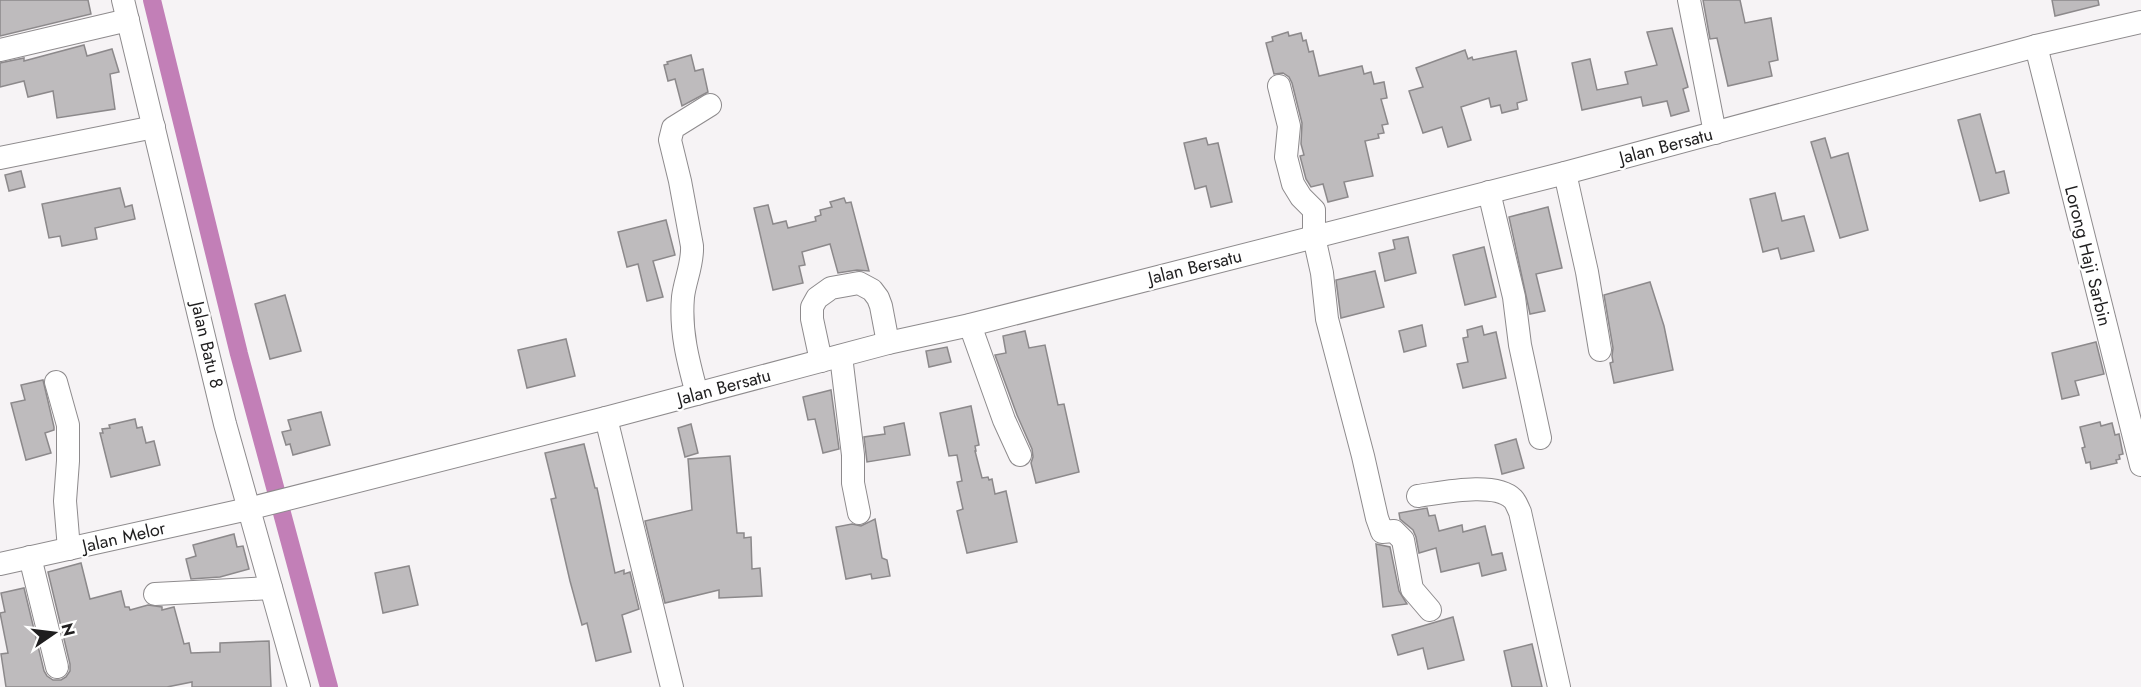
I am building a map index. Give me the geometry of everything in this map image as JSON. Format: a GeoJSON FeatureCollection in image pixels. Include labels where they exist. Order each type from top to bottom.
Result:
{"type":"FeatureCollection","features":[{"type":"Feature","properties":{"kind":"street"},"geometry":{"type":"LineString","coordinates":[[1689,0],[1715,133]]}},
{"type":"Feature","properties":{"kind":"street"},"geometry":{"type":"LineString","coordinates":[[0,50],[125,10]]}},
{"type":"Feature","properties":{"kind":"street","name":"Jalan Batu 8"},"geometry":{"type":"LineString","coordinates":[[125,10],[225,424],[255,507],[272,588],[299,687]]}},
{"type":"Feature","properties":{"kind":"street","name":"Jalan Bersatu"},"geometry":{"type":"LineString","coordinates":[[255,507],[606,418],[888,343],[970,325],[1565,173],[2036,46],[2141,22]]}},
{"type":"Feature","properties":{"kind":"street","name":"Lorong Haji Sarbin"},"geometry":{"type":"LineString","coordinates":[[2036,46],[2141,465]]}},
{"type":"Feature","properties":{"kind":"street"},"geometry":{"type":"LineString","coordinates":[[1280,86],[1289,126],[1286,157],[1293,184],[1301,197],[1314,210],[1314,237],[1322,273],[1327,319],[1377,518],[1382,532],[1394,531],[1403,540],[1412,589],[1430,610]]}},
{"type":"Feature","properties":{"kind":"street"},"geometry":{"type":"LineString","coordinates":[[697,394],[685,348],[682,324],[683,294],[691,264],[692,246],[670,140],[673,128],[710,105]]}},
{"type":"Feature","properties":{"kind":"street"},"geometry":{"type":"LineString","coordinates":[[0,158],[154,127]]}},
{"type":"Feature","properties":{"kind":"street"},"geometry":{"type":"LineString","coordinates":[[1565,173],[1587,272],[1600,350]]}},
{"type":"Feature","properties":{"kind":"street"},"geometry":{"type":"LineString","coordinates":[[1489,192],[1514,297],[1520,345],[1540,438]]}},
{"type":"Feature","properties":{"kind":"street"},"geometry":{"type":"LineString","coordinates":[[859,513],[853,483],[853,455],[831,359],[812,319],[812,307],[817,298],[831,288],[860,283],[872,290],[878,297],[888,343]]}},
{"type":"Feature","properties":{"kind":"street"},"geometry":{"type":"LineString","coordinates":[[970,325],[1004,420],[1020,455]]}},
{"type":"Feature","properties":{"kind":"street"},"geometry":{"type":"LineString","coordinates":[[56,382],[68,425],[65,501],[69,549]]}},
{"type":"Feature","properties":{"kind":"street"},"geometry":{"type":"LineString","coordinates":[[606,418],[672,687]]}},
{"type":"Feature","properties":{"kind":"street"},"geometry":{"type":"LineString","coordinates":[[1418,496],[1475,489],[1503,492],[1514,499],[1520,512],[1559,687]]}},
{"type":"Feature","properties":{"kind":"street","name":"Jalan Melor"},"geometry":{"type":"LineString","coordinates":[[0,564],[255,507]]}},
{"type":"Feature","properties":{"kind":"street"},"geometry":{"type":"LineString","coordinates":[[30,557],[57,667]]}},
{"type":"Feature","properties":{"kind":"street"},"geometry":{"type":"LineString","coordinates":[[155,594],[272,588]]}},
{"type":"Feature","properties":{"kind":"building"},"geometry":{"type":"Polygon","coordinates":[[[0,0],[88,0],[91,14],[0,36],[0,0]]]}},
{"type":"Feature","properties":{"kind":"building"},"geometry":{"type":"Polygon","coordinates":[[[1703,0],[1740,0],[1745,23],[1771,18],[1778,60],[1769,62],[1772,76],[1728,86],[1717,38],[1710,39],[1703,0]]]}},
{"type":"Feature","properties":{"kind":"building"},"geometry":{"type":"Polygon","coordinates":[[[2052,0],[2098,0],[2099,5],[2055,16],[2052,0]]]}},
{"type":"Feature","properties":{"kind":"building"},"geometry":{"type":"Polygon","coordinates":[[[1672,28],[1688,87],[1683,89],[1689,111],[1671,116],[1667,101],[1643,106],[1641,97],[1582,110],[1572,63],[1590,59],[1597,90],[1628,84],[1625,72],[1657,65],[1647,32],[1672,28]]]}},
{"type":"Feature","properties":{"kind":"building"},"geometry":{"type":"Polygon","coordinates":[[[1288,32],[1289,36],[1301,33],[1303,41],[1306,40],[1309,52],[1313,51],[1319,76],[1362,66],[1364,74],[1371,72],[1374,84],[1384,82],[1387,98],[1381,99],[1388,124],[1382,125],[1384,133],[1378,134],[1379,138],[1365,141],[1373,176],[1344,182],[1348,197],[1328,202],[1323,184],[1311,187],[1306,179],[1300,156],[1304,155],[1301,144],[1302,123],[1292,83],[1283,73],[1274,74],[1266,43],[1273,41],[1272,37],[1288,32]]]}},
{"type":"Feature","properties":{"kind":"building"},"geometry":{"type":"Polygon","coordinates":[[[84,45],[87,56],[112,49],[119,72],[110,74],[115,109],[57,118],[53,91],[28,97],[24,81],[0,87],[0,63],[24,58],[24,61],[84,45]]]}},
{"type":"Feature","properties":{"kind":"building"},"geometry":{"type":"Polygon","coordinates":[[[1465,50],[1468,59],[1472,57],[1473,60],[1516,51],[1527,100],[1517,103],[1518,109],[1502,113],[1500,105],[1491,107],[1489,98],[1461,107],[1471,140],[1448,147],[1442,127],[1423,133],[1409,91],[1423,87],[1416,68],[1465,50]]]}},
{"type":"Feature","properties":{"kind":"building"},"geometry":{"type":"Polygon","coordinates":[[[691,55],[695,71],[703,69],[708,92],[682,106],[675,79],[668,81],[664,65],[691,55]]]}},
{"type":"Feature","properties":{"kind":"building"},"geometry":{"type":"Polygon","coordinates":[[[1980,114],[1996,173],[2004,171],[2009,193],[1980,201],[1958,120],[1980,114]]]}},
{"type":"Feature","properties":{"kind":"building"},"geometry":{"type":"Polygon","coordinates":[[[1206,138],[1208,145],[1218,143],[1232,202],[1211,207],[1206,186],[1195,189],[1184,143],[1206,138]]]}},
{"type":"Feature","properties":{"kind":"building"},"geometry":{"type":"Polygon","coordinates":[[[1825,138],[1831,158],[1848,153],[1868,230],[1840,238],[1811,142],[1825,138]]]}},
{"type":"Feature","properties":{"kind":"building"},"geometry":{"type":"Polygon","coordinates":[[[21,171],[25,187],[9,191],[5,175],[21,171]]]}},
{"type":"Feature","properties":{"kind":"building"},"geometry":{"type":"Polygon","coordinates":[[[120,188],[125,207],[132,205],[135,219],[95,228],[97,239],[62,246],[60,236],[49,238],[42,204],[120,188]]]}},
{"type":"Feature","properties":{"kind":"building"},"geometry":{"type":"Polygon","coordinates":[[[1775,193],[1782,221],[1804,216],[1814,251],[1781,259],[1778,248],[1763,252],[1750,199],[1775,193]]]}},
{"type":"Feature","properties":{"kind":"building"},"geometry":{"type":"Polygon","coordinates":[[[844,198],[846,203],[851,202],[869,271],[838,273],[830,244],[802,252],[805,265],[799,266],[803,283],[773,290],[754,208],[768,205],[773,224],[786,221],[788,228],[816,221],[815,217],[821,215],[820,210],[832,207],[830,202],[844,198]]]}},
{"type":"Feature","properties":{"kind":"building"},"geometry":{"type":"Polygon","coordinates":[[[1548,207],[1562,268],[1536,274],[1545,311],[1530,314],[1509,217],[1548,207]]]}},
{"type":"Feature","properties":{"kind":"building"},"geometry":{"type":"Polygon","coordinates":[[[666,220],[675,255],[653,261],[663,297],[647,301],[638,264],[627,267],[618,232],[666,220]]]}},
{"type":"Feature","properties":{"kind":"building"},"geometry":{"type":"Polygon","coordinates":[[[1408,237],[1416,273],[1385,281],[1379,253],[1395,249],[1393,240],[1408,237]]]}},
{"type":"Feature","properties":{"kind":"building"},"geometry":{"type":"Polygon","coordinates":[[[1484,247],[1496,297],[1465,305],[1453,255],[1484,247]]]}},
{"type":"Feature","properties":{"kind":"building"},"geometry":{"type":"Polygon","coordinates":[[[1375,271],[1384,307],[1341,318],[1336,280],[1375,271]]]}},
{"type":"Feature","properties":{"kind":"building"},"geometry":{"type":"Polygon","coordinates":[[[1650,282],[1664,326],[1673,370],[1614,383],[1610,363],[1613,362],[1613,348],[1604,295],[1650,282]]]}},
{"type":"Feature","properties":{"kind":"building"},"geometry":{"type":"Polygon","coordinates":[[[285,295],[301,351],[270,359],[255,304],[285,295]]]}},
{"type":"Feature","properties":{"kind":"building"},"geometry":{"type":"Polygon","coordinates":[[[1422,325],[1426,346],[1404,352],[1399,331],[1422,325]]]}},
{"type":"Feature","properties":{"kind":"building"},"geometry":{"type":"Polygon","coordinates":[[[1482,326],[1484,335],[1496,332],[1506,378],[1463,388],[1457,364],[1468,362],[1463,338],[1468,337],[1467,330],[1482,326]]]}},
{"type":"Feature","properties":{"kind":"building"},"geometry":{"type":"Polygon","coordinates":[[[1025,331],[1029,348],[1045,345],[1058,405],[1064,404],[1079,472],[1036,483],[1031,463],[1032,449],[995,355],[1006,353],[1003,336],[1025,331]]]}},
{"type":"Feature","properties":{"kind":"building"},"geometry":{"type":"Polygon","coordinates":[[[566,339],[575,376],[527,388],[518,350],[566,339]]]}},
{"type":"Feature","properties":{"kind":"building"},"geometry":{"type":"Polygon","coordinates":[[[2096,342],[2104,374],[2075,381],[2079,395],[2062,399],[2052,353],[2096,342]]]}},
{"type":"Feature","properties":{"kind":"building"},"geometry":{"type":"Polygon","coordinates":[[[947,347],[951,362],[929,367],[926,351],[947,347]]]}},
{"type":"Feature","properties":{"kind":"building"},"geometry":{"type":"Polygon","coordinates":[[[43,380],[54,427],[54,430],[45,433],[51,453],[26,460],[11,403],[25,400],[21,385],[43,380]]]}},
{"type":"Feature","properties":{"kind":"building"},"geometry":{"type":"Polygon","coordinates":[[[831,390],[839,449],[823,453],[815,419],[808,420],[803,397],[831,390]]]}},
{"type":"Feature","properties":{"kind":"building"},"geometry":{"type":"Polygon","coordinates":[[[971,406],[979,445],[975,446],[975,451],[982,478],[992,479],[995,494],[1006,491],[1017,542],[967,553],[957,511],[963,509],[957,482],[962,481],[957,455],[949,456],[940,413],[971,406]]]}},
{"type":"Feature","properties":{"kind":"building"},"geometry":{"type":"Polygon","coordinates":[[[321,412],[330,445],[293,455],[290,444],[286,445],[282,432],[291,430],[288,420],[321,412]]]}},
{"type":"Feature","properties":{"kind":"building"},"geometry":{"type":"Polygon","coordinates":[[[135,419],[137,428],[142,427],[146,443],[154,441],[160,465],[111,477],[100,433],[103,433],[102,429],[110,428],[109,425],[135,419]]]}},
{"type":"Feature","properties":{"kind":"building"},"geometry":{"type":"Polygon","coordinates":[[[2100,422],[2101,426],[2112,423],[2115,435],[2119,434],[2123,454],[2119,455],[2120,459],[2116,460],[2117,463],[2091,469],[2090,462],[2086,463],[2082,448],[2085,447],[2080,427],[2100,422]]]}},
{"type":"Feature","properties":{"kind":"building"},"geometry":{"type":"Polygon","coordinates":[[[904,423],[910,455],[867,462],[864,437],[885,434],[884,427],[904,423]]]}},
{"type":"Feature","properties":{"kind":"building"},"geometry":{"type":"Polygon","coordinates":[[[691,424],[698,453],[685,457],[678,428],[691,424]]]}},
{"type":"Feature","properties":{"kind":"building"},"geometry":{"type":"Polygon","coordinates":[[[1516,439],[1524,468],[1502,474],[1495,445],[1516,439]]]}},
{"type":"Feature","properties":{"kind":"building"},"geometry":{"type":"Polygon","coordinates":[[[584,444],[595,488],[597,488],[615,573],[624,570],[624,574],[630,572],[639,609],[622,615],[631,652],[596,661],[587,623],[582,625],[570,581],[551,499],[556,498],[545,453],[584,444]]]}},
{"type":"Feature","properties":{"kind":"building"},"geometry":{"type":"Polygon","coordinates":[[[730,456],[737,533],[744,533],[744,538],[751,537],[752,569],[760,568],[762,596],[719,598],[719,590],[665,603],[645,521],[692,510],[688,459],[730,456]]]}},
{"type":"Feature","properties":{"kind":"building"},"geometry":{"type":"Polygon","coordinates":[[[1427,508],[1429,516],[1435,515],[1439,531],[1462,525],[1463,532],[1485,526],[1492,555],[1502,553],[1506,570],[1482,576],[1479,563],[1441,572],[1436,548],[1419,553],[1413,530],[1400,519],[1399,513],[1427,508]]]}},
{"type":"Feature","properties":{"kind":"building"},"geometry":{"type":"Polygon","coordinates":[[[875,519],[882,558],[887,560],[890,576],[872,579],[871,574],[846,579],[836,527],[852,524],[861,526],[875,519]]]}},
{"type":"Feature","properties":{"kind":"building"},"geometry":{"type":"Polygon","coordinates":[[[234,534],[237,547],[243,546],[249,569],[220,577],[191,579],[186,559],[196,556],[193,545],[234,534]]]}},
{"type":"Feature","properties":{"kind":"building"},"geometry":{"type":"Polygon","coordinates":[[[1376,544],[1390,547],[1399,591],[1407,604],[1383,607],[1376,544]]]}},
{"type":"Feature","properties":{"kind":"building"},"geometry":{"type":"Polygon","coordinates":[[[81,563],[90,599],[121,591],[125,607],[129,607],[130,610],[148,605],[162,607],[162,610],[174,607],[184,644],[189,643],[191,653],[220,652],[220,643],[269,641],[271,687],[192,687],[192,682],[167,687],[6,687],[1,654],[8,653],[0,613],[5,612],[1,593],[24,588],[44,671],[53,680],[61,680],[70,671],[70,664],[48,572],[81,563]]]}},
{"type":"Feature","properties":{"kind":"building"},"geometry":{"type":"Polygon","coordinates":[[[409,566],[418,605],[383,613],[375,573],[409,566]]]}},
{"type":"Feature","properties":{"kind":"building"},"geometry":{"type":"Polygon","coordinates":[[[1453,617],[1464,660],[1428,669],[1423,648],[1398,655],[1392,635],[1453,617]]]}},
{"type":"Feature","properties":{"kind":"building"},"geometry":{"type":"Polygon","coordinates":[[[1532,644],[1542,687],[1512,687],[1504,651],[1532,644]]]}},
{"type":"Feature","properties":{"kind":"waterway"},"geometry":{"type":"LineString","coordinates":[[152,0],[239,354],[329,687]]}}]}
